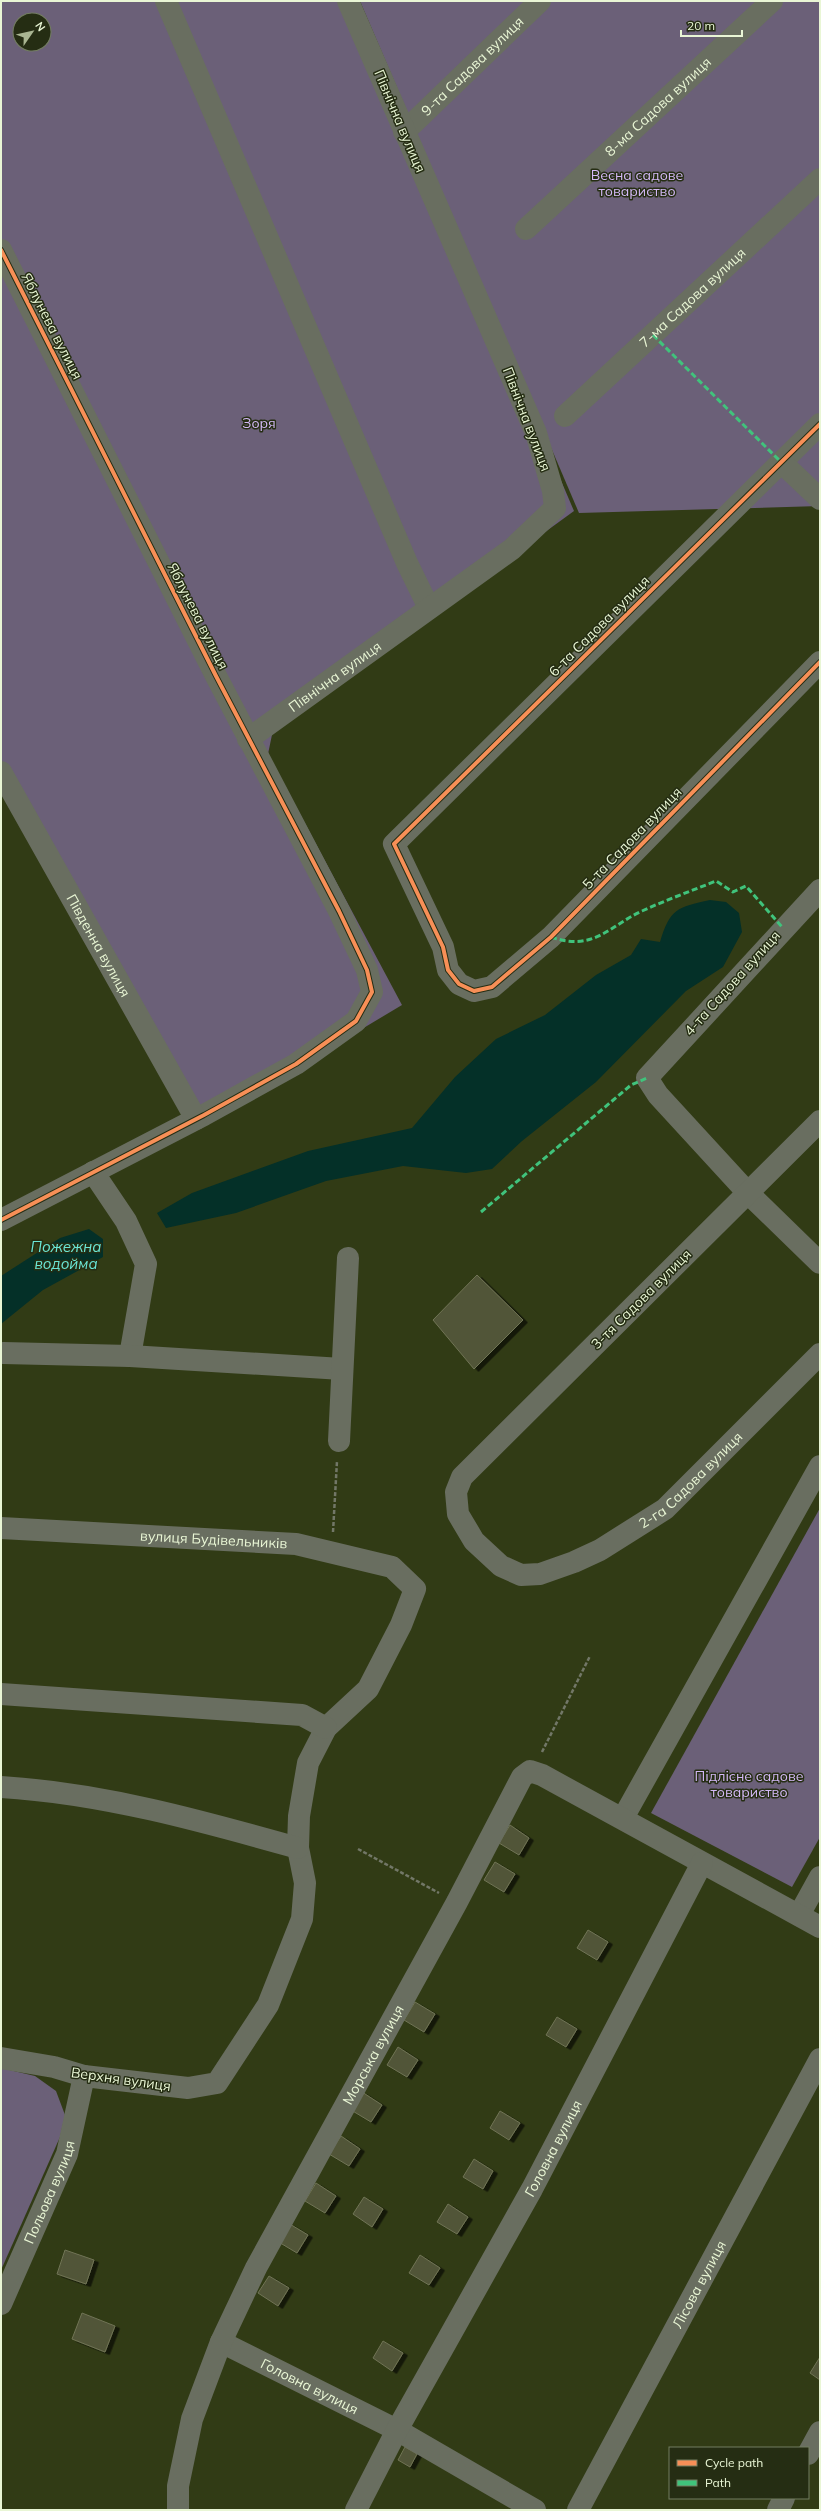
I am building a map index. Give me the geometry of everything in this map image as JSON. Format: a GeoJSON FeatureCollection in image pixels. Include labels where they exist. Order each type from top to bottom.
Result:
{"type":"FeatureCollection","features":[{"type":"Feature","properties":{"kind":"street"},"geometry":{"type":"LineString","coordinates":[[166,1],[407,563],[429,608]]}},
{"type":"Feature","properties":{"kind":"street","name":"Північна вулиця"},"geometry":{"type":"LineString","coordinates":[[248,739],[512,549],[555,508],[553,490],[536,433],[348,1]]}},
{"type":"Feature","properties":{"kind":"street","name":"9-та Садова вулиця"},"geometry":{"type":"LineString","coordinates":[[404,132],[540,1]]}},
{"type":"Feature","properties":{"kind":"street","name":"8-ма Садова вулиця"},"geometry":{"type":"LineString","coordinates":[[526,229],[772,1]]}},
{"type":"Feature","properties":{"kind":"street","name":"7-ма Садова вулиця"},"geometry":{"type":"LineString","coordinates":[[565,416],[820,179]]}},
{"type":"Feature","properties":{"kind":"street","name":"Яблунева вулиця"},"geometry":{"type":"LineString","coordinates":[[1,250],[248,739],[339,911],[367,970],[372,992],[356,1021],[296,1064],[196,1119]]}},
{"type":"Feature","properties":{"kind":"street","name":"6-та Садова вулиця"},"geometry":{"type":"LineString","coordinates":[[448,970],[443,947],[394,844],[820,424]]}},
{"type":"Feature","properties":{"kind":"street"},"geometry":{"type":"LineString","coordinates":[[781,462],[820,499]]}},
{"type":"Feature","properties":{"kind":"street","name":"5-та Садова вулиця"},"geometry":{"type":"LineString","coordinates":[[448,970],[459,984],[474,990],[492,987],[511,973],[551,937],[820,662]]}},
{"type":"Feature","properties":{"kind":"street","name":"Південна вулиця"},"geometry":{"type":"LineString","coordinates":[[1,772],[196,1119]]}},
{"type":"Feature","properties":{"kind":"street","name":"4-та Садова вулиця"},"geometry":{"type":"LineString","coordinates":[[748,1193],[658,1095],[647,1078],[820,890]]}},
{"type":"Feature","properties":{"kind":"street"},"geometry":{"type":"LineString","coordinates":[[1,1220],[196,1119]]}},
{"type":"Feature","properties":{"kind":"street","name":"3-тя Садова вулиця"},"geometry":{"type":"LineString","coordinates":[[462,1476],[820,1121]]}},
{"type":"Feature","properties":{"kind":"street"},"geometry":{"type":"LineString","coordinates":[[93,1172],[126,1221],[146,1264],[130,1356]]}},
{"type":"Feature","properties":{"kind":"street"},"geometry":{"type":"LineString","coordinates":[[748,1193],[820,1263]]}},
{"type":"Feature","properties":{"kind":"street"},"geometry":{"type":"LineString","coordinates":[[339,1441],[348,1258]]}},
{"type":"Feature","properties":{"kind":"street"},"geometry":{"type":"LineString","coordinates":[[3,1353],[130,1356],[342,1369]]}},
{"type":"Feature","properties":{"kind":"street","name":"2-га Садова вулиця"},"geometry":{"type":"LineString","coordinates":[[462,1476],[456,1492],[458,1514],[474,1541],[501,1566],[521,1575],[540,1574],[574,1562],[600,1550],[665,1509],[820,1354]]}},
{"type":"Feature","properties":{"kind":"street"},"geometry":{"type":"LineString","coordinates":[[623,1818],[820,1466]]}},
{"type":"Feature","properties":{"kind":"street","name":"вулиця Будівельників"},"geometry":{"type":"LineString","coordinates":[[1,1528],[296,1544],[392,1567],[415,1589],[402,1625],[368,1689],[326,1728]]}},
{"type":"Feature","properties":{"kind":"street"},"geometry":{"type":"LineString","coordinates":[[1,1694],[302,1715],[326,1728],[308,1762],[299,1816],[298,1848],[233,1830],[114,1802],[1,1787]]}},
{"type":"Feature","properties":{"kind":"street"},"geometry":{"type":"LineString","coordinates":[[530,1771],[542,1775],[623,1818],[820,1927]]}},
{"type":"Feature","properties":{"kind":"street","name":"Морська вулиця"},"geometry":{"type":"LineString","coordinates":[[178,2510],[178,2486],[192,2419],[221,2342],[256,2268],[457,1902],[513,1791],[522,1777],[530,1771]]}},
{"type":"Feature","properties":{"kind":"street","name":"Верхня вулиця"},"geometry":{"type":"LineString","coordinates":[[1,2058],[54,2067],[84,2076],[188,2088],[217,2083],[268,2005],[302,1919],[305,1883],[298,1848]]}},
{"type":"Feature","properties":{"kind":"street","name":"Головна вулиця"},"geometry":{"type":"LineString","coordinates":[[356,2510],[397,2430],[532,2189],[702,1863]]}},
{"type":"Feature","properties":{"kind":"street"},"geometry":{"type":"LineString","coordinates":[[799,1915],[820,1877]]}},
{"type":"Feature","properties":{"kind":"street","name":"Лісова вулиця"},"geometry":{"type":"LineString","coordinates":[[578,2510],[820,2059]]}},
{"type":"Feature","properties":{"kind":"street","name":"Польова вулиця"},"geometry":{"type":"LineString","coordinates":[[1,2304],[67,2154],[84,2076]]}},
{"type":"Feature","properties":{"kind":"street","name":"Головна вулиця"},"geometry":{"type":"LineString","coordinates":[[221,2342],[397,2430],[535,2510]]}},
{"type":"Feature","properties":{"kind":"street"},"geometry":{"type":"LineString","coordinates":[[809,2452],[820,2432]]}},
{"type":"Feature","properties":{"kind":"street"},"geometry":{"type":"LineString","coordinates":[[778,2510],[784,2499]]}},
{"type":"Feature","properties":{"kind":"path"},"geometry":{"type":"LineString","coordinates":[[331,1552],[339,1441]]}},
{"type":"Feature","properties":{"kind":"path"},"geometry":{"type":"LineString","coordinates":[[530,1771],[537,1762],[590,1656]]}},
{"type":"Feature","properties":{"kind":"path"},"geometry":{"type":"LineString","coordinates":[[358,1849],[457,1902]]}},
{"type":"Feature","properties":{"kind":"green space","name":"Зоря"},"geometry":{"type":"Polygon","coordinates":[[[1,1],[356,1],[574,511],[273,730],[268,754],[402,1005],[193,1130],[1,762],[1,1]]]}},
{"type":"Feature","properties":{"kind":"green space","name":"Весна садове товариство"},"geometry":{"type":"Polygon","coordinates":[[[360,1],[820,1],[820,506],[579,513],[360,1]]]}},
{"type":"Feature","properties":{"kind":"green space","name":"Підлісне садове товариство"},"geometry":{"type":"Polygon","coordinates":[[[820,1508],[820,1837],[792,1887],[651,1813],[820,1508]]]}},
{"type":"Feature","properties":{"kind":"green space"},"geometry":{"type":"Polygon","coordinates":[[[1,2068],[35,2076],[56,2091],[65,2115],[60,2137],[1,2270],[1,2068]]]}},
{"type":"Feature","properties":{"kind":"water"},"geometry":{"type":"Polygon","coordinates":[[[710,900],[726,902],[739,913],[742,932],[723,967],[686,991],[596,1082],[522,1141],[492,1169],[466,1173],[403,1166],[326,1181],[236,1213],[166,1228],[157,1213],[192,1193],[308,1151],[412,1128],[455,1077],[496,1039],[545,1015],[596,975],[631,955],[641,939],[660,942],[667,922],[676,911],[690,905],[710,900]]]}},
{"type":"Feature","properties":{"kind":"water","name":"Пожежна водойма"},"geometry":{"type":"Polygon","coordinates":[[[89,1229],[103,1239],[103,1257],[43,1290],[1,1324],[1,1276],[60,1238],[89,1229]]]}},
{"type":"Feature","properties":{"kind":"building"},"geometry":{"type":"Polygon","coordinates":[[[477,1275],[523,1320],[474,1369],[433,1320],[477,1275]]]}},
{"type":"Feature","properties":{"kind":"building"},"geometry":{"type":"Polygon","coordinates":[[[510,1825],[529,1838],[519,1855],[499,1843],[510,1825]]]}},
{"type":"Feature","properties":{"kind":"building"},"geometry":{"type":"Polygon","coordinates":[[[495,1862],[515,1874],[504,1892],[484,1880],[495,1862]]]}},
{"type":"Feature","properties":{"kind":"building"},"geometry":{"type":"Polygon","coordinates":[[[588,1930],[608,1942],[597,1960],[577,1948],[588,1930]]]}},
{"type":"Feature","properties":{"kind":"building"},"geometry":{"type":"Polygon","coordinates":[[[415,2002],[435,2014],[424,2032],[404,2020],[415,2002]]]}},
{"type":"Feature","properties":{"kind":"building"},"geometry":{"type":"Polygon","coordinates":[[[557,2017],[577,2029],[566,2047],[546,2035],[557,2017]]]}},
{"type":"Feature","properties":{"kind":"building"},"geometry":{"type":"Polygon","coordinates":[[[398,2047],[418,2060],[407,2077],[387,2065],[398,2047]]]}},
{"type":"Feature","properties":{"kind":"building"},"geometry":{"type":"Polygon","coordinates":[[[362,2092],[382,2105],[371,2122],[351,2110],[362,2092]]]}},
{"type":"Feature","properties":{"kind":"building"},"geometry":{"type":"Polygon","coordinates":[[[500,2111],[520,2123],[509,2140],[490,2128],[500,2111]]]}},
{"type":"Feature","properties":{"kind":"building"},"geometry":{"type":"Polygon","coordinates":[[[341,2136],[360,2149],[349,2166],[329,2154],[341,2136]]]}},
{"type":"Feature","properties":{"kind":"building"},"geometry":{"type":"Polygon","coordinates":[[[474,2159],[493,2171],[483,2189],[463,2177],[474,2159]]]}},
{"type":"Feature","properties":{"kind":"building"},"geometry":{"type":"Polygon","coordinates":[[[316,2183],[336,2196],[325,2213],[305,2201],[316,2183]]]}},
{"type":"Feature","properties":{"kind":"building"},"geometry":{"type":"Polygon","coordinates":[[[364,2197],[383,2209],[372,2227],[353,2214],[364,2197]]]}},
{"type":"Feature","properties":{"kind":"building"},"geometry":{"type":"Polygon","coordinates":[[[448,2204],[468,2217],[457,2234],[437,2222],[448,2204]]]}},
{"type":"Feature","properties":{"kind":"building"},"geometry":{"type":"Polygon","coordinates":[[[288,2223],[308,2235],[297,2253],[277,2241],[288,2223]]]}},
{"type":"Feature","properties":{"kind":"building"},"geometry":{"type":"Polygon","coordinates":[[[65,2250],[94,2260],[86,2284],[57,2274],[65,2250]]]}},
{"type":"Feature","properties":{"kind":"building"},"geometry":{"type":"Polygon","coordinates":[[[420,2255],[440,2268],[429,2285],[409,2273],[420,2255]]]}},
{"type":"Feature","properties":{"kind":"building"},"geometry":{"type":"Polygon","coordinates":[[[269,2276],[289,2288],[278,2306],[258,2293],[269,2276]]]}},
{"type":"Feature","properties":{"kind":"building"},"geometry":{"type":"Polygon","coordinates":[[[82,2313],[115,2326],[105,2352],[72,2339],[82,2313]]]}},
{"type":"Feature","properties":{"kind":"building"},"geometry":{"type":"Polygon","coordinates":[[[383,2341],[403,2353],[392,2371],[373,2358],[383,2341]]]}},
{"type":"Feature","properties":{"kind":"building"},"geometry":{"type":"Polygon","coordinates":[[[820,2357],[820,2380],[810,2373],[820,2357]]]}},
{"type":"Feature","properties":{"kind":"building"},"geometry":{"type":"Polygon","coordinates":[[[405,2447],[417,2454],[410,2467],[398,2460],[405,2447]]]}},
{"type":"Feature","properties":{"kind":"marked path"},"geometry":{"type":"LineString","coordinates":[[653,335],[781,462]]}},
{"type":"Feature","properties":{"kind":"marked path"},"geometry":{"type":"LineString","coordinates":[[551,937],[566,941],[590,939],[610,930],[642,911],[716,881],[733,892],[746,886],[783,928]]}},
{"type":"Feature","properties":{"kind":"marked path"},"geometry":{"type":"LineString","coordinates":[[481,1212],[631,1085],[647,1078]]}},
{"type":"Feature","properties":{"kind":"cycle path"},"geometry":{"type":"LineString","coordinates":[[1,250],[216,676],[339,911],[367,970],[372,992],[356,1021],[296,1064],[204,1115],[1,1220]]}},
{"type":"Feature","properties":{"kind":"cycle path"},"geometry":{"type":"LineString","coordinates":[[820,424],[394,844],[443,947],[448,970],[459,984],[474,991],[492,987],[551,937],[820,662]]}}]}
